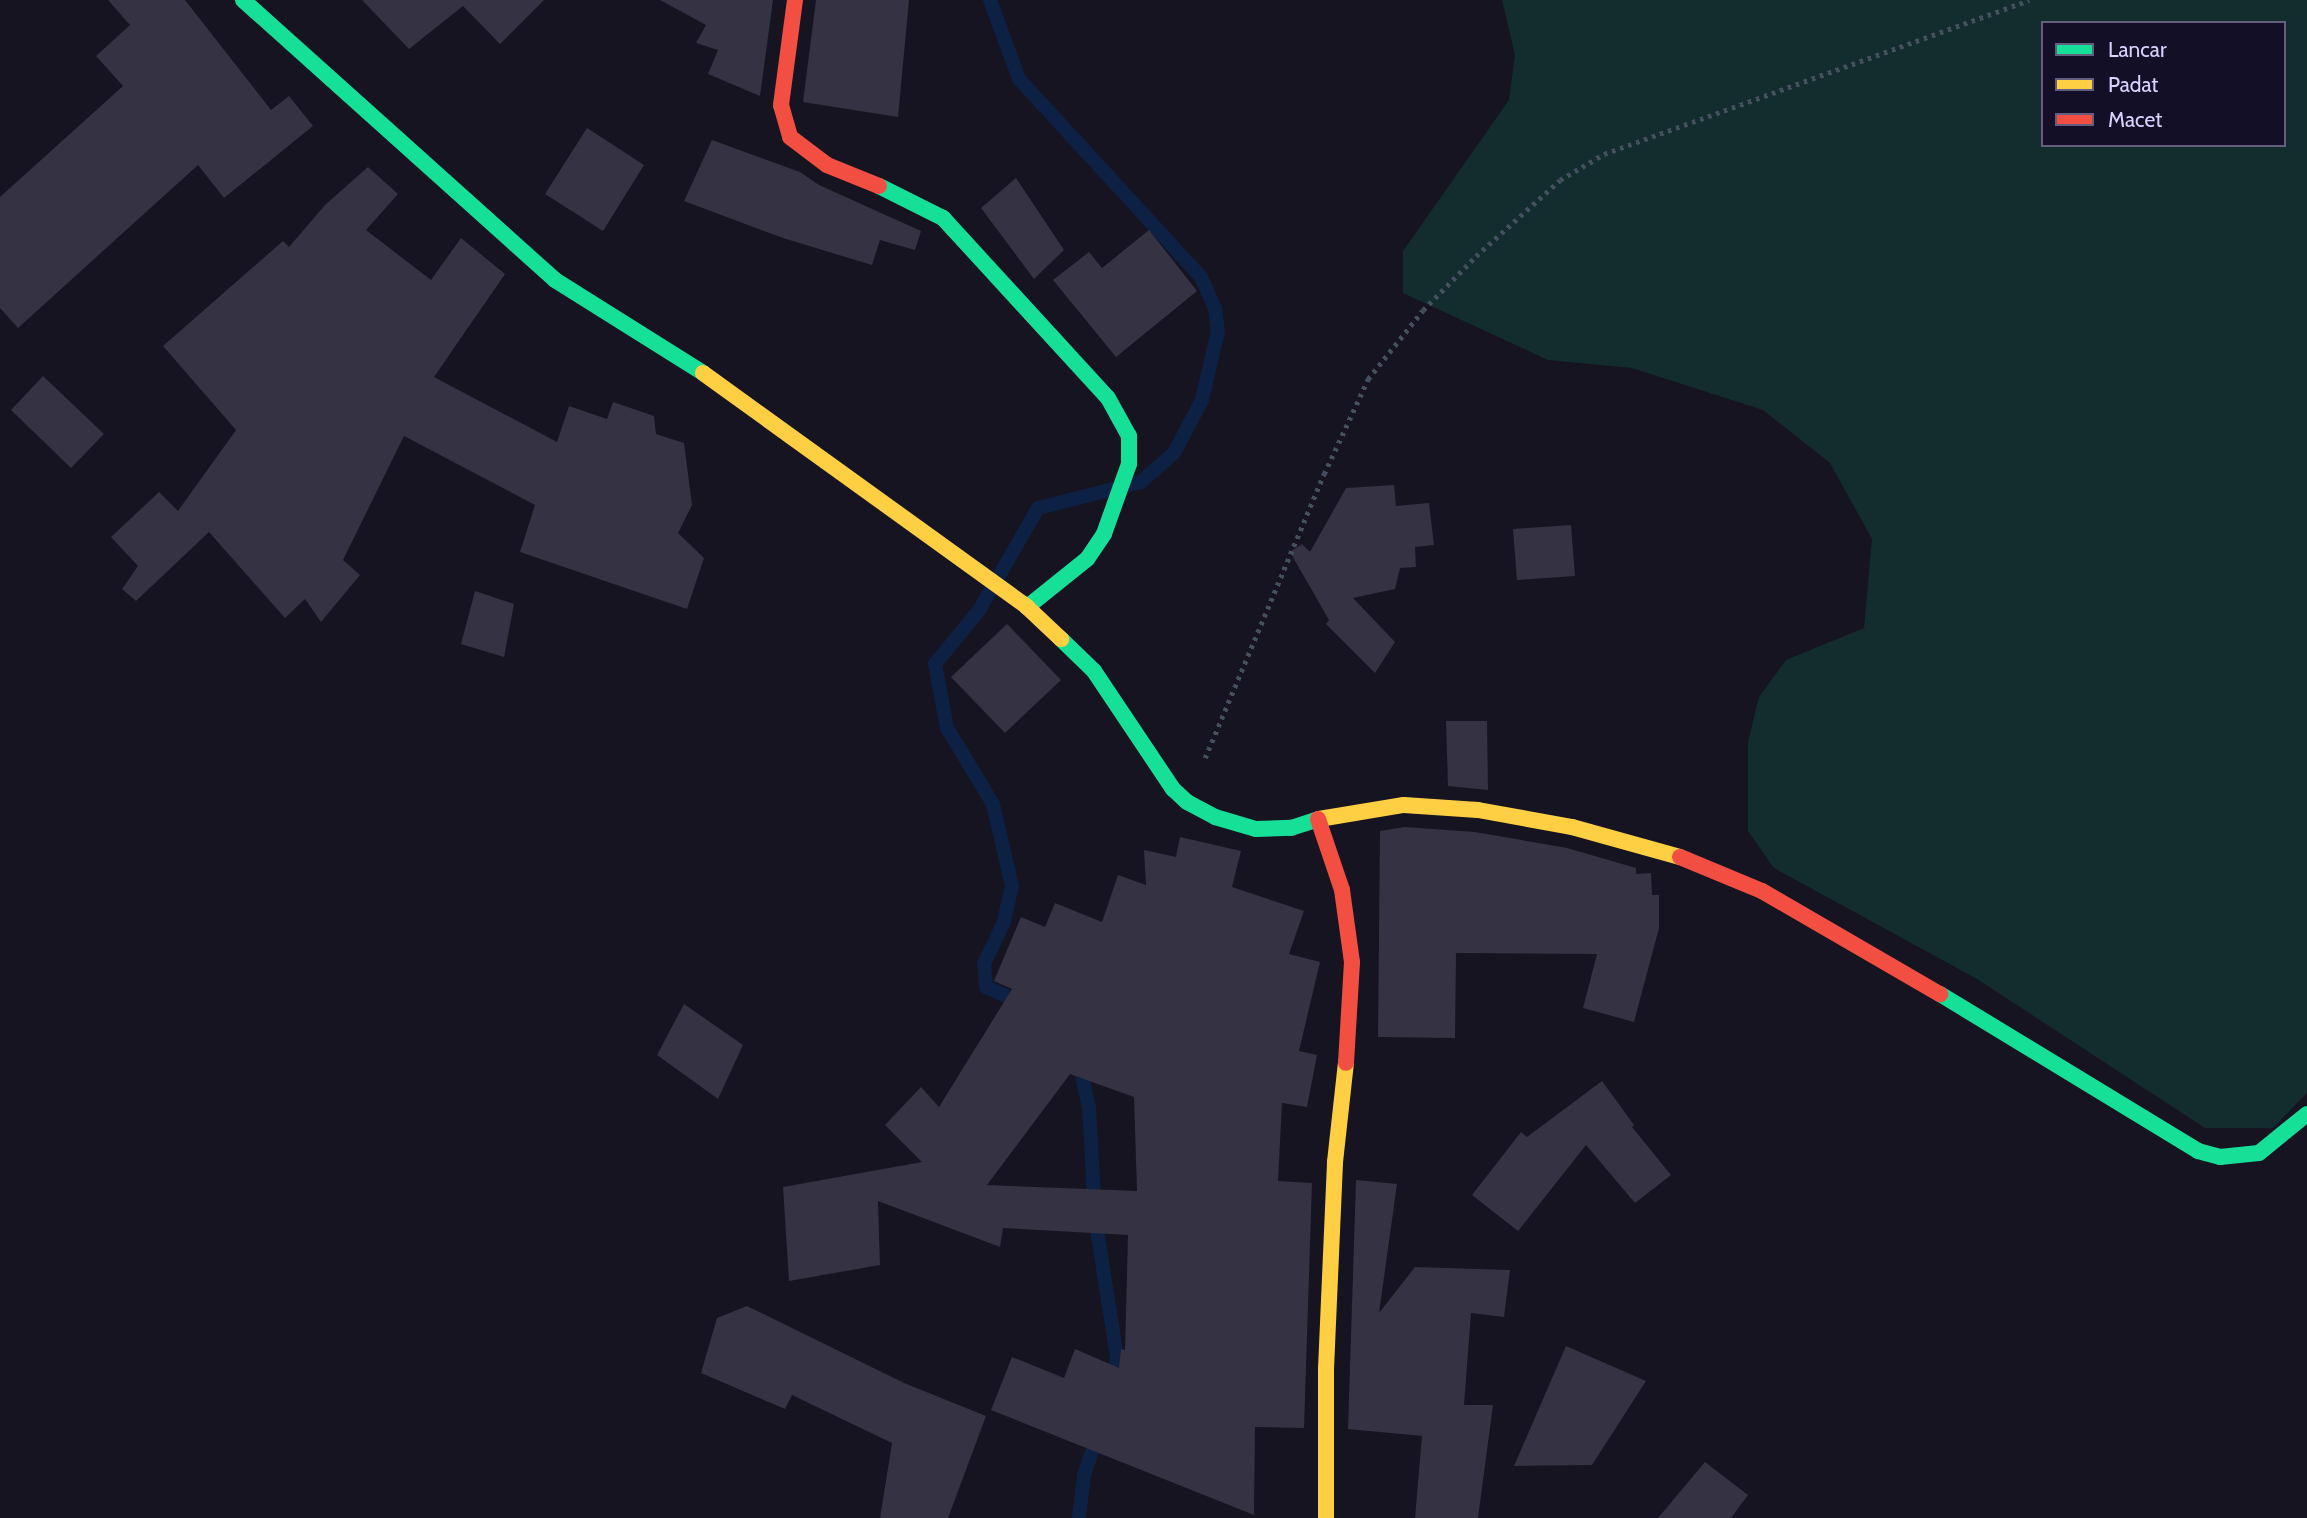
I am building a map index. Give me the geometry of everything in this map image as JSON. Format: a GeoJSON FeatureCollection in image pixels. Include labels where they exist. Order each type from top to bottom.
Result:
{"type":"FeatureCollection","features":[{"type":"Feature","properties":{"kind":"street"},"geometry":{"type":"LineString","coordinates":[[243,0],[555,279],[693,366],[1027,607],[1094,671],[1173,789],[1187,802],[1215,817],[1256,829],[1291,828],[1319,819],[1404,805],[1478,810],[1572,827],[1687,859],[1762,891],[2044,1054],[2198,1151],[2220,1157],[2259,1153],[2278,1142],[2307,1114]]}},
{"type":"Feature","properties":{"kind":"street"},"geometry":{"type":"LineString","coordinates":[[795,0],[781,106],[790,137],[827,165],[892,191],[943,218],[1108,398],[1129,436],[1129,464],[1121,497],[1104,534],[1087,559],[1027,607]]}},
{"type":"Feature","properties":{"kind":"street"},"geometry":{"type":"LineString","coordinates":[[1319,819],[1342,890],[1352,962],[1326,1355],[1326,1518]]}},
{"type":"Feature","properties":{"kind":"path"},"geometry":{"type":"LineString","coordinates":[[1187,802],[1324,474],[1368,379],[1423,310],[1476,257],[1560,180],[1604,154],[2029,0]]}},
{"type":"Feature","properties":{"kind":"green space"},"geometry":{"type":"Polygon","coordinates":[[[1502,0],[2307,0],[2307,1093],[2273,1128],[2205,1128],[1977,979],[1774,868],[1748,831],[1748,742],[1759,697],[1786,660],[1864,628],[1872,539],[1830,463],[1763,410],[1632,368],[1548,360],[1403,293],[1403,251],[1509,100],[1515,55],[1502,0]]]}},
{"type":"Feature","properties":{"kind":"building"},"geometry":{"type":"Polygon","coordinates":[[[108,0],[185,0],[271,110],[289,96],[313,126],[224,198],[198,165],[18,328],[0,308],[0,197],[123,86],[96,56],[130,25],[108,0]]]}},
{"type":"Feature","properties":{"kind":"building"},"geometry":{"type":"Polygon","coordinates":[[[362,0],[544,0],[500,44],[463,6],[409,49],[362,0]]]}},
{"type":"Feature","properties":{"kind":"building"},"geometry":{"type":"Polygon","coordinates":[[[660,0],[773,0],[760,96],[708,74],[718,50],[696,43],[706,25],[660,0]]]}},
{"type":"Feature","properties":{"kind":"building"},"geometry":{"type":"Polygon","coordinates":[[[816,0],[909,0],[898,117],[803,102],[816,0]]]}},
{"type":"Feature","properties":{"kind":"building"},"geometry":{"type":"Polygon","coordinates":[[[587,128],[644,165],[603,231],[545,194],[587,128]]]}},
{"type":"Feature","properties":{"kind":"building"},"geometry":{"type":"Polygon","coordinates":[[[712,140],[800,172],[819,185],[921,231],[915,250],[880,240],[872,265],[783,238],[684,201],[712,140]]]}},
{"type":"Feature","properties":{"kind":"building"},"geometry":{"type":"Polygon","coordinates":[[[368,167],[398,194],[366,230],[431,280],[461,238],[505,274],[434,377],[557,442],[569,406],[607,419],[613,402],[654,416],[656,434],[684,443],[692,505],[678,533],[704,558],[687,609],[520,552],[535,505],[404,436],[343,560],[360,575],[321,622],[305,599],[285,618],[209,532],[136,601],[122,589],[138,566],[111,537],[159,492],[178,511],[236,430],[163,346],[283,241],[289,247],[325,205],[368,167]]]}},
{"type":"Feature","properties":{"kind":"building"},"geometry":{"type":"Polygon","coordinates":[[[1016,178],[1064,250],[1034,279],[981,208],[1016,178]]]}},
{"type":"Feature","properties":{"kind":"building"},"geometry":{"type":"Polygon","coordinates":[[[1149,230],[1197,291],[1116,357],[1053,280],[1089,252],[1102,268],[1149,230]]]}},
{"type":"Feature","properties":{"kind":"building"},"geometry":{"type":"Polygon","coordinates":[[[43,376],[104,434],[71,468],[11,410],[43,376]]]}},
{"type":"Feature","properties":{"kind":"building"},"geometry":{"type":"Polygon","coordinates":[[[1394,485],[1396,506],[1429,503],[1434,545],[1415,547],[1416,567],[1400,568],[1395,589],[1353,598],[1395,642],[1375,673],[1326,624],[1329,620],[1290,552],[1302,544],[1310,552],[1346,488],[1394,485]]]}},
{"type":"Feature","properties":{"kind":"building"},"geometry":{"type":"Polygon","coordinates":[[[1571,525],[1575,576],[1517,580],[1513,529],[1571,525]]]}},
{"type":"Feature","properties":{"kind":"building"},"geometry":{"type":"Polygon","coordinates":[[[475,591],[514,604],[504,657],[461,644],[475,591]]]}},
{"type":"Feature","properties":{"kind":"building"},"geometry":{"type":"Polygon","coordinates":[[[1007,624],[1061,680],[1005,733],[951,677],[1007,624]]]}},
{"type":"Feature","properties":{"kind":"building"},"geometry":{"type":"Polygon","coordinates":[[[1446,721],[1487,721],[1488,790],[1448,786],[1446,721]]]}},
{"type":"Feature","properties":{"kind":"building"},"geometry":{"type":"Polygon","coordinates":[[[1405,827],[1475,832],[1567,848],[1636,868],[1636,874],[1651,873],[1652,895],[1659,895],[1659,928],[1634,1022],[1583,1008],[1597,954],[1456,953],[1455,1038],[1378,1037],[1380,831],[1405,827]]]}},
{"type":"Feature","properties":{"kind":"building"},"geometry":{"type":"Polygon","coordinates":[[[1180,837],[1241,851],[1232,887],[1304,911],[1289,954],[1320,962],[1299,1051],[1317,1055],[1307,1107],[1282,1103],[1278,1181],[1312,1183],[1304,1428],[1255,1427],[1254,1515],[991,1410],[1012,1357],[1064,1378],[1075,1349],[1119,1368],[1121,1349],[1125,1350],[1128,1235],[1003,1228],[1000,1247],[878,1201],[880,1265],[789,1281],[783,1187],[922,1162],[885,1125],[921,1087],[939,1107],[1012,989],[994,981],[1021,917],[1045,927],[1055,903],[1102,922],[1118,875],[1146,885],[1144,850],[1176,857],[1180,837]],[[1070,1074],[987,1185],[1137,1191],[1134,1097],[1070,1074]]]}},
{"type":"Feature","properties":{"kind":"building"},"geometry":{"type":"Polygon","coordinates":[[[684,1004],[743,1045],[718,1099],[657,1055],[684,1004]]]}},
{"type":"Feature","properties":{"kind":"building"},"geometry":{"type":"Polygon","coordinates":[[[1602,1081],[1634,1125],[1632,1127],[1671,1175],[1635,1203],[1586,1145],[1518,1231],[1472,1195],[1521,1132],[1527,1137],[1602,1081]]]}},
{"type":"Feature","properties":{"kind":"building"},"geometry":{"type":"Polygon","coordinates":[[[1356,1180],[1397,1184],[1379,1313],[1415,1267],[1510,1270],[1504,1317],[1471,1313],[1464,1405],[1493,1405],[1478,1518],[1415,1518],[1422,1436],[1348,1429],[1356,1180]]]}},
{"type":"Feature","properties":{"kind":"building"},"geometry":{"type":"Polygon","coordinates":[[[747,1306],[904,1383],[986,1416],[948,1518],[880,1518],[892,1443],[792,1395],[785,1409],[701,1373],[717,1318],[747,1306]]]}},
{"type":"Feature","properties":{"kind":"building"},"geometry":{"type":"Polygon","coordinates":[[[1566,1346],[1646,1381],[1592,1465],[1514,1466],[1566,1346]]]}},
{"type":"Feature","properties":{"kind":"building"},"geometry":{"type":"Polygon","coordinates":[[[1705,1462],[1748,1495],[1731,1518],[1658,1518],[1705,1462]]]}},
{"type":"Feature","properties":{"kind":"waterway"},"geometry":{"type":"LineString","coordinates":[[990,0],[1019,79],[1201,277],[1215,308],[1218,331],[1202,400],[1174,453],[1141,482],[1038,508],[980,609],[935,664],[947,728],[993,804],[1012,886],[1004,922],[984,964],[986,987],[1024,1004]]}},
{"type":"Feature","properties":{"kind":"waterway"},"geometry":{"type":"LineString","coordinates":[[1079,1062],[1089,1108],[1095,1217],[1117,1357],[1112,1385]]}},
{"type":"Feature","properties":{"kind":"waterway"},"geometry":{"type":"LineString","coordinates":[[1079,1518],[1084,1475],[1098,1434]]}},
{"type":"Feature","properties":{"kind":"traffic: fast"},"geometry":{"type":"LineString","coordinates":[[243,0],[555,280],[703,373]]}},
{"type":"Feature","properties":{"kind":"traffic: fast"},"geometry":{"type":"LineString","coordinates":[[879,186],[943,218],[1108,398],[1129,436],[1129,464],[1104,534],[1087,559],[1027,607]]}},
{"type":"Feature","properties":{"kind":"traffic: fast"},"geometry":{"type":"LineString","coordinates":[[1061,639],[1094,671],[1173,789],[1187,802],[1215,817],[1256,829],[1291,828],[1318,819]]}},
{"type":"Feature","properties":{"kind":"traffic: fast"},"geometry":{"type":"LineString","coordinates":[[1940,994],[2198,1151],[2220,1157],[2259,1153],[2307,1114]]}},
{"type":"Feature","properties":{"kind":"traffic: slow"},"geometry":{"type":"LineString","coordinates":[[703,373],[1027,607],[1061,639]]}},
{"type":"Feature","properties":{"kind":"traffic: slow"},"geometry":{"type":"LineString","coordinates":[[1319,819],[1404,805],[1478,810],[1572,827],[1680,857]]}},
{"type":"Feature","properties":{"kind":"traffic: slow"},"geometry":{"type":"LineString","coordinates":[[1326,1518],[1326,1369],[1335,1162],[1346,1063]]}},
{"type":"Feature","properties":{"kind":"traffic: jam"},"geometry":{"type":"LineString","coordinates":[[795,0],[781,105],[790,137],[827,165],[879,186]]}},
{"type":"Feature","properties":{"kind":"traffic: jam"},"geometry":{"type":"LineString","coordinates":[[1318,819],[1342,890],[1352,962],[1346,1063]]}},
{"type":"Feature","properties":{"kind":"traffic: jam"},"geometry":{"type":"LineString","coordinates":[[1680,857],[1762,891],[1940,994]]}}]}
